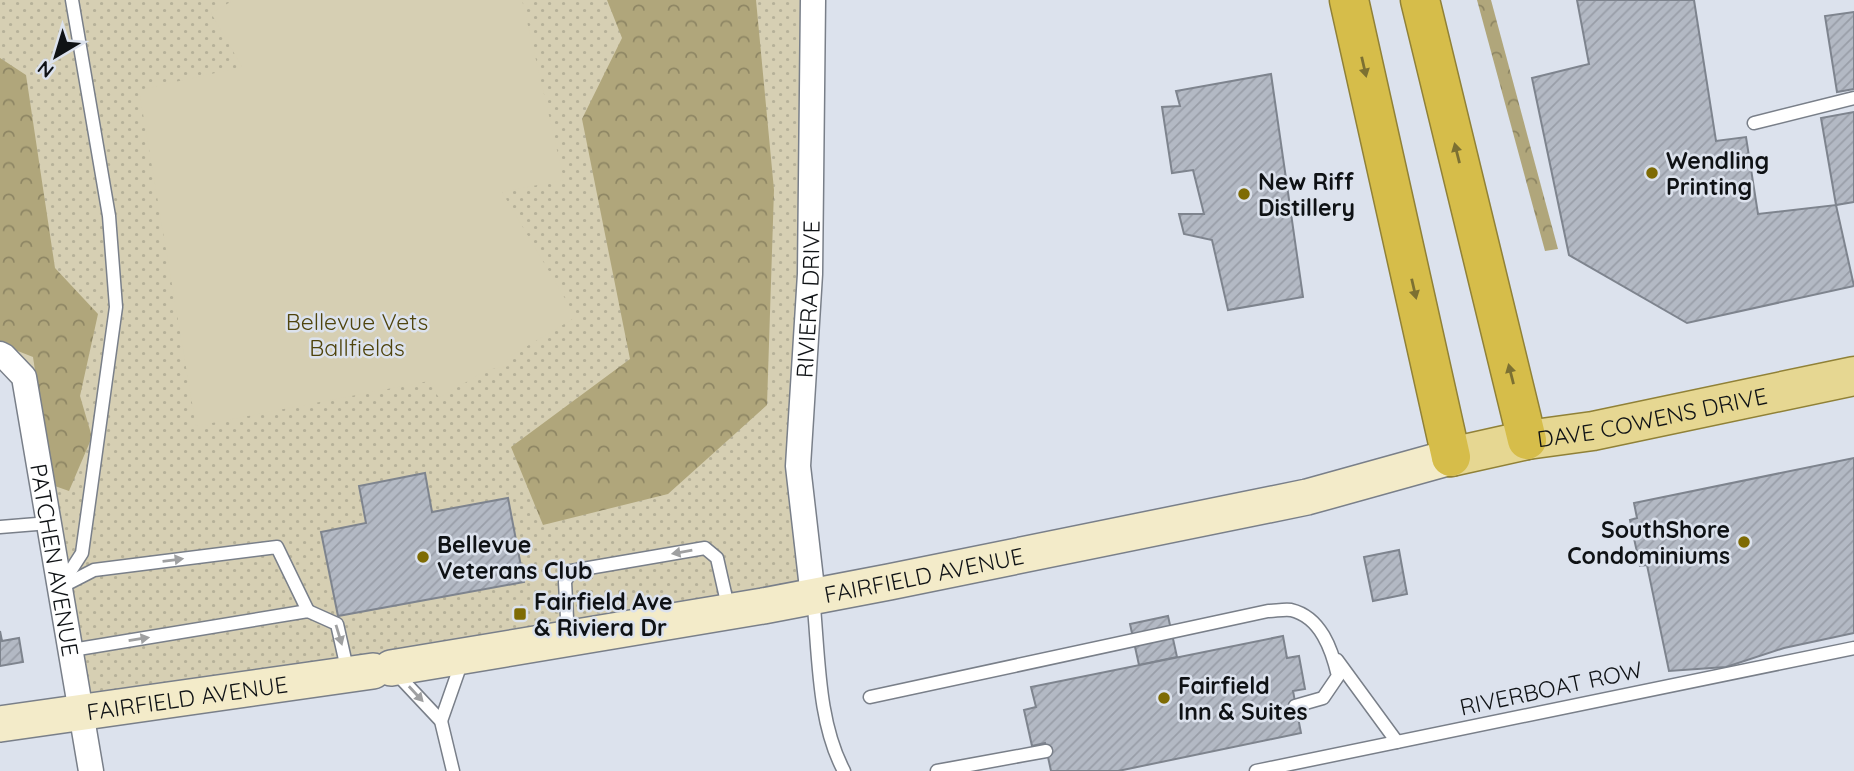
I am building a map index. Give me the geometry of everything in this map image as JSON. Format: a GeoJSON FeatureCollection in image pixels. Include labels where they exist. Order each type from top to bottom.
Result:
{"type":"FeatureCollection","features":[{"type":"Feature","properties":{"kind":"highway"},"geometry":{"type":"LineString","coordinates":[[1349,0],[1451,457]]}},
{"type":"Feature","properties":{"kind":"highway"},"geometry":{"type":"LineString","coordinates":[[1420,0],[1527,440]]}},
{"type":"Feature","properties":{"kind":"main road","name":"DAVE COWENS DRIVE"},"geometry":{"type":"LineString","coordinates":[[1451,457],[1527,440],[1593,431],[1854,376]]}},
{"type":"Feature","properties":{"kind":"main road","name":"FAIRFIELD AVENUE"},"geometry":{"type":"LineString","coordinates":[[0,724],[371,671],[813,597],[1307,497],[1451,457]]}},
{"type":"Feature","properties":{"kind":"street","name":"RIVIERA DRIVE"},"geometry":{"type":"LineString","coordinates":[[813,0],[810,274],[798,466],[813,597]]}},
{"type":"Feature","properties":{"kind":"street","name":"PATCHEN AVENUE"},"geometry":{"type":"LineString","coordinates":[[2,355],[24,377],[91,771]]}},
{"type":"Feature","properties":{"kind":"lane"},"geometry":{"type":"LineString","coordinates":[[60,587],[82,553],[116,307],[109,216],[72,0]]}},
{"type":"Feature","properties":{"kind":"lane"},"geometry":{"type":"LineString","coordinates":[[1754,123],[1854,98]]}},
{"type":"Feature","properties":{"kind":"lane"},"geometry":{"type":"LineString","coordinates":[[0,527],[49,523]]}},
{"type":"Feature","properties":{"kind":"lane"},"geometry":{"type":"LineString","coordinates":[[60,587],[94,570],[277,547],[308,611]]}},
{"type":"Feature","properties":{"kind":"lane"},"geometry":{"type":"LineString","coordinates":[[568,638],[565,582],[571,571],[705,548],[717,558],[729,611]]}},
{"type":"Feature","properties":{"kind":"lane"},"geometry":{"type":"LineString","coordinates":[[813,597],[826,721],[833,751],[844,771]]}},
{"type":"Feature","properties":{"kind":"lane"},"geometry":{"type":"LineString","coordinates":[[870,696],[1268,611],[1290,610],[1311,620],[1331,646],[1338,677],[1323,698],[1295,706]]}},
{"type":"Feature","properties":{"kind":"lane"},"geometry":{"type":"LineString","coordinates":[[72,650],[308,611],[337,624],[371,671],[441,721]]}},
{"type":"Feature","properties":{"kind":"lane","name":"RIVERBOAT ROW"},"geometry":{"type":"LineString","coordinates":[[1256,771],[1854,648]]}},
{"type":"Feature","properties":{"kind":"lane"},"geometry":{"type":"LineString","coordinates":[[453,771],[441,721],[464,656]]}},
{"type":"Feature","properties":{"kind":"lane"},"geometry":{"type":"LineString","coordinates":[[1334,657],[1397,742]]}},
{"type":"Feature","properties":{"kind":"lane"},"geometry":{"type":"LineString","coordinates":[[937,771],[1046,751]]}},
{"type":"Feature","properties":{"kind":"lane"},"geometry":{"type":"LineString","coordinates":[[1007,757],[1010,771]]}},
{"type":"Feature","properties":{"kind":"green space","name":"Bellevue Vets Ballfields"},"geometry":{"type":"Polygon","coordinates":[[[0,0],[813,0],[798,466],[813,597],[82,711],[49,523],[0,330],[0,0]]]}},
{"type":"Feature","properties":{"kind":"green space"},"geometry":{"type":"Polygon","coordinates":[[[234,0],[522,0],[564,180],[502,192],[576,317],[507,358],[509,366],[487,370],[439,398],[429,381],[196,426],[139,90],[242,67],[211,13],[234,0]]]}},
{"type":"Feature","properties":{"kind":"green space"},"geometry":{"type":"Polygon","coordinates":[[[607,0],[756,0],[774,190],[767,405],[668,494],[543,525],[511,447],[630,359],[582,119],[622,38],[607,0]]]}},
{"type":"Feature","properties":{"kind":"green space"},"geometry":{"type":"Polygon","coordinates":[[[1477,0],[1491,0],[1558,249],[1545,251],[1477,0]]]}},
{"type":"Feature","properties":{"kind":"green space"},"geometry":{"type":"Polygon","coordinates":[[[0,58],[26,75],[55,268],[98,314],[80,396],[92,437],[69,491],[52,485],[33,357],[0,344],[0,58]]]}},
{"type":"Feature","properties":{"kind":"building","name":"Wendling Printing"},"geometry":{"type":"Polygon","coordinates":[[[1577,0],[1694,0],[1716,141],[1746,137],[1758,214],[1836,205],[1854,286],[1687,323],[1569,255],[1532,78],[1589,64],[1577,0]]]}},
{"type":"Feature","properties":{"kind":"building"},"geometry":{"type":"Polygon","coordinates":[[[1854,12],[1854,89],[1837,92],[1825,16],[1854,12]]]}},
{"type":"Feature","properties":{"kind":"building","name":"New Riff Distillery"},"geometry":{"type":"Polygon","coordinates":[[[1271,74],[1303,297],[1228,310],[1212,240],[1184,234],[1179,214],[1204,214],[1193,170],[1172,173],[1162,107],[1180,106],[1176,91],[1271,74]]]}},
{"type":"Feature","properties":{"kind":"building"},"geometry":{"type":"Polygon","coordinates":[[[1854,112],[1854,202],[1836,205],[1821,118],[1854,112]]]}},
{"type":"Feature","properties":{"kind":"building","name":"SouthShore Condominiums"},"geometry":{"type":"Polygon","coordinates":[[[1854,458],[1854,633],[1784,648],[1726,667],[1669,671],[1647,565],[1640,566],[1630,520],[1637,518],[1634,503],[1854,458]]]}},
{"type":"Feature","properties":{"kind":"building","name":"Bellevue Veterans Club"},"geometry":{"type":"Polygon","coordinates":[[[425,473],[432,512],[508,498],[524,582],[338,616],[321,532],[366,523],[359,486],[425,473]]]}},
{"type":"Feature","properties":{"kind":"building"},"geometry":{"type":"Polygon","coordinates":[[[1399,550],[1407,594],[1373,601],[1364,557],[1399,550]]]}},
{"type":"Feature","properties":{"kind":"building"},"geometry":{"type":"Polygon","coordinates":[[[1168,616],[1177,657],[1139,665],[1130,624],[1168,616]]]}},
{"type":"Feature","properties":{"kind":"building"},"geometry":{"type":"Polygon","coordinates":[[[0,631],[2,641],[19,638],[23,662],[0,666],[0,631]]]}},
{"type":"Feature","properties":{"kind":"building","name":"Fairfield Inn & Suites"},"geometry":{"type":"Polygon","coordinates":[[[1283,636],[1287,658],[1299,656],[1305,689],[1293,691],[1301,733],[1118,771],[1051,771],[1045,743],[1032,746],[1024,710],[1036,707],[1031,687],[1283,636]]]}},
{"type":"Feature","properties":{"kind":"place","name":"Wendling Printing"},"geometry":{"type":"Point","coordinates":[1652,173]}},
{"type":"Feature","properties":{"kind":"place","name":"New Riff Distillery"},"geometry":{"type":"Point","coordinates":[1244,194]}},
{"type":"Feature","properties":{"kind":"place","name":"SouthShore Condominiums"},"geometry":{"type":"Point","coordinates":[1744,542]}},
{"type":"Feature","properties":{"kind":"place","name":"Bellevue Veterans Club"},"geometry":{"type":"Point","coordinates":[423,557]}},
{"type":"Feature","properties":{"kind":"place","name":"Fairfield Ave & Riviera Dr"},"geometry":{"type":"Point","coordinates":[520,614]}},
{"type":"Feature","properties":{"kind":"place","name":"Fairfield Inn & Suites"},"geometry":{"type":"Point","coordinates":[1164,698]}}]}
